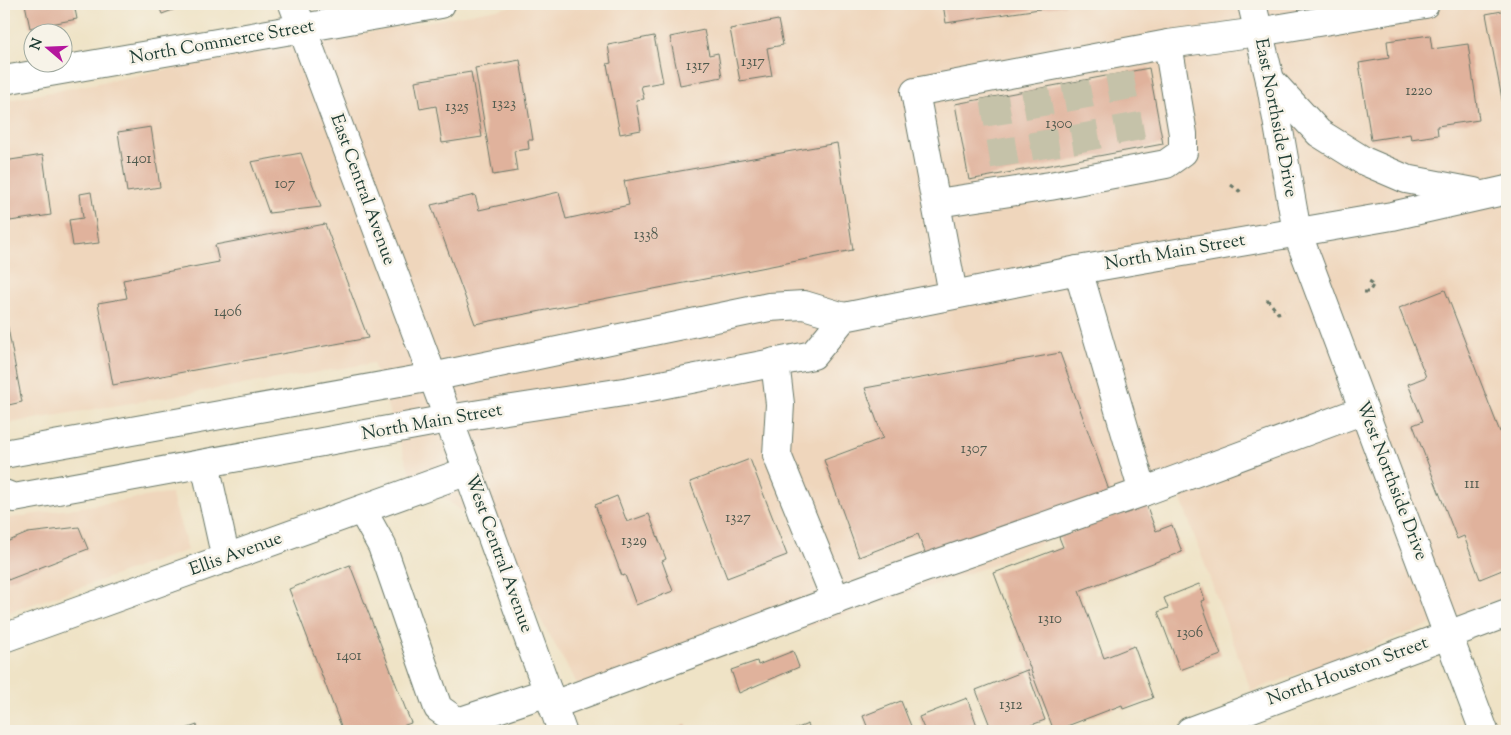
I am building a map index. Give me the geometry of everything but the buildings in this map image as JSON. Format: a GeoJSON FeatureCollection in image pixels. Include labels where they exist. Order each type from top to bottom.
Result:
{"type":"FeatureCollection","features":[{"type":"Feature","properties":{"kind":"main road","name":"East Central Avenue"},"geometry":{"type":"LineString","coordinates":[[293,4],[432,377]]}},
{"type":"Feature","properties":{"kind":"main road","name":"North Commerce Street"},"geometry":{"type":"LineString","coordinates":[[4,80],[441,4]]}},
{"type":"Feature","properties":{"kind":"main road","name":"East Northside Drive"},"geometry":{"type":"LineString","coordinates":[[1252,4],[1270,80],[1297,232]]}},
{"type":"Feature","properties":{"kind":"main road"},"geometry":{"type":"LineString","coordinates":[[953,294],[916,92],[992,87],[1034,80],[1117,64],[1168,44],[1258,32],[1350,10],[1426,4]]}},
{"type":"Feature","properties":{"kind":"main road"},"geometry":{"type":"LineString","coordinates":[[937,203],[1009,182],[1135,159],[1166,164],[1183,152],[1183,134],[1168,44]]}},
{"type":"Feature","properties":{"kind":"main road"},"geometry":{"type":"LineString","coordinates":[[1270,80],[1319,133],[1364,161],[1406,180],[1496,192]]}},
{"type":"Feature","properties":{"kind":"main road","name":"North Main Street"},"geometry":{"type":"LineString","coordinates":[[4,454],[432,377],[769,307],[804,305],[844,317],[1078,270],[1392,216],[1496,192]]}},
{"type":"Feature","properties":{"kind":"main road","name":"West Northside Drive"},"geometry":{"type":"LineString","coordinates":[[1297,232],[1484,731]]}},
{"type":"Feature","properties":{"kind":"main road"},"geometry":{"type":"LineString","coordinates":[[1078,270],[1142,492]]}},
{"type":"Feature","properties":{"kind":"main road","name":"North Main Street"},"geometry":{"type":"LineString","coordinates":[[4,494],[14,498],[448,419],[630,391],[813,354],[844,317]]}},
{"type":"Feature","properties":{"kind":"main road"},"geometry":{"type":"LineString","coordinates":[[775,362],[780,404],[777,455],[836,600]]}},
{"type":"Feature","properties":{"kind":"main road","name":"West Central Avenue"},"geometry":{"type":"LineString","coordinates":[[432,377],[562,731]]}},
{"type":"Feature","properties":{"kind":"main road"},"geometry":{"type":"LineString","coordinates":[[362,510],[382,546],[438,708],[458,722],[551,699],[1142,492],[1364,410]]}},
{"type":"Feature","properties":{"kind":"main road"},"geometry":{"type":"LineString","coordinates":[[205,464],[226,559]]}},
{"type":"Feature","properties":{"kind":"main road","name":"Ellis Avenue"},"geometry":{"type":"LineString","coordinates":[[4,638],[468,471]]}},
{"type":"Feature","properties":{"kind":"main road","name":"North Houston Street"},"geometry":{"type":"LineString","coordinates":[[1190,731],[1507,613]]}},
{"type":"Feature","properties":{"kind":"path"},"geometry":{"type":"LineString","coordinates":[[1231,185],[1239,191],[1242,188]]}},
{"type":"Feature","properties":{"kind":"path"},"geometry":{"type":"LineString","coordinates":[[1364,292],[1368,292],[1374,284],[1369,281]]}},
{"type":"Feature","properties":{"kind":"path"},"geometry":{"type":"LineString","coordinates":[[1267,299],[1278,312],[1284,311]]}},
{"type":"Feature","properties":{"kind":"shaded area"},"geometry":{"type":"Polygon","coordinates":[[[526,4],[1507,4],[1507,596],[1251,691],[1175,483],[990,566],[587,701],[491,533],[410,473],[373,363],[4,424],[4,101],[269,50],[526,4]]]}},
{"type":"Feature","properties":{"kind":"shaded area"},"geometry":{"type":"Polygon","coordinates":[[[171,493],[188,550],[4,614],[4,519],[171,493]]]}},
{"type":"Feature","properties":{"kind":"tunnel"},"geometry":{"type":"LineString","coordinates":[[1119,73],[1133,149]]}},
{"type":"Feature","properties":{"kind":"tunnel"},"geometry":{"type":"LineString","coordinates":[[1075,82],[1089,157]]}},
{"type":"Feature","properties":{"kind":"tunnel"},"geometry":{"type":"LineString","coordinates":[[1035,89],[1048,165]]}},
{"type":"Feature","properties":{"kind":"tunnel"},"geometry":{"type":"LineString","coordinates":[[994,97],[1006,173]]}}]}
